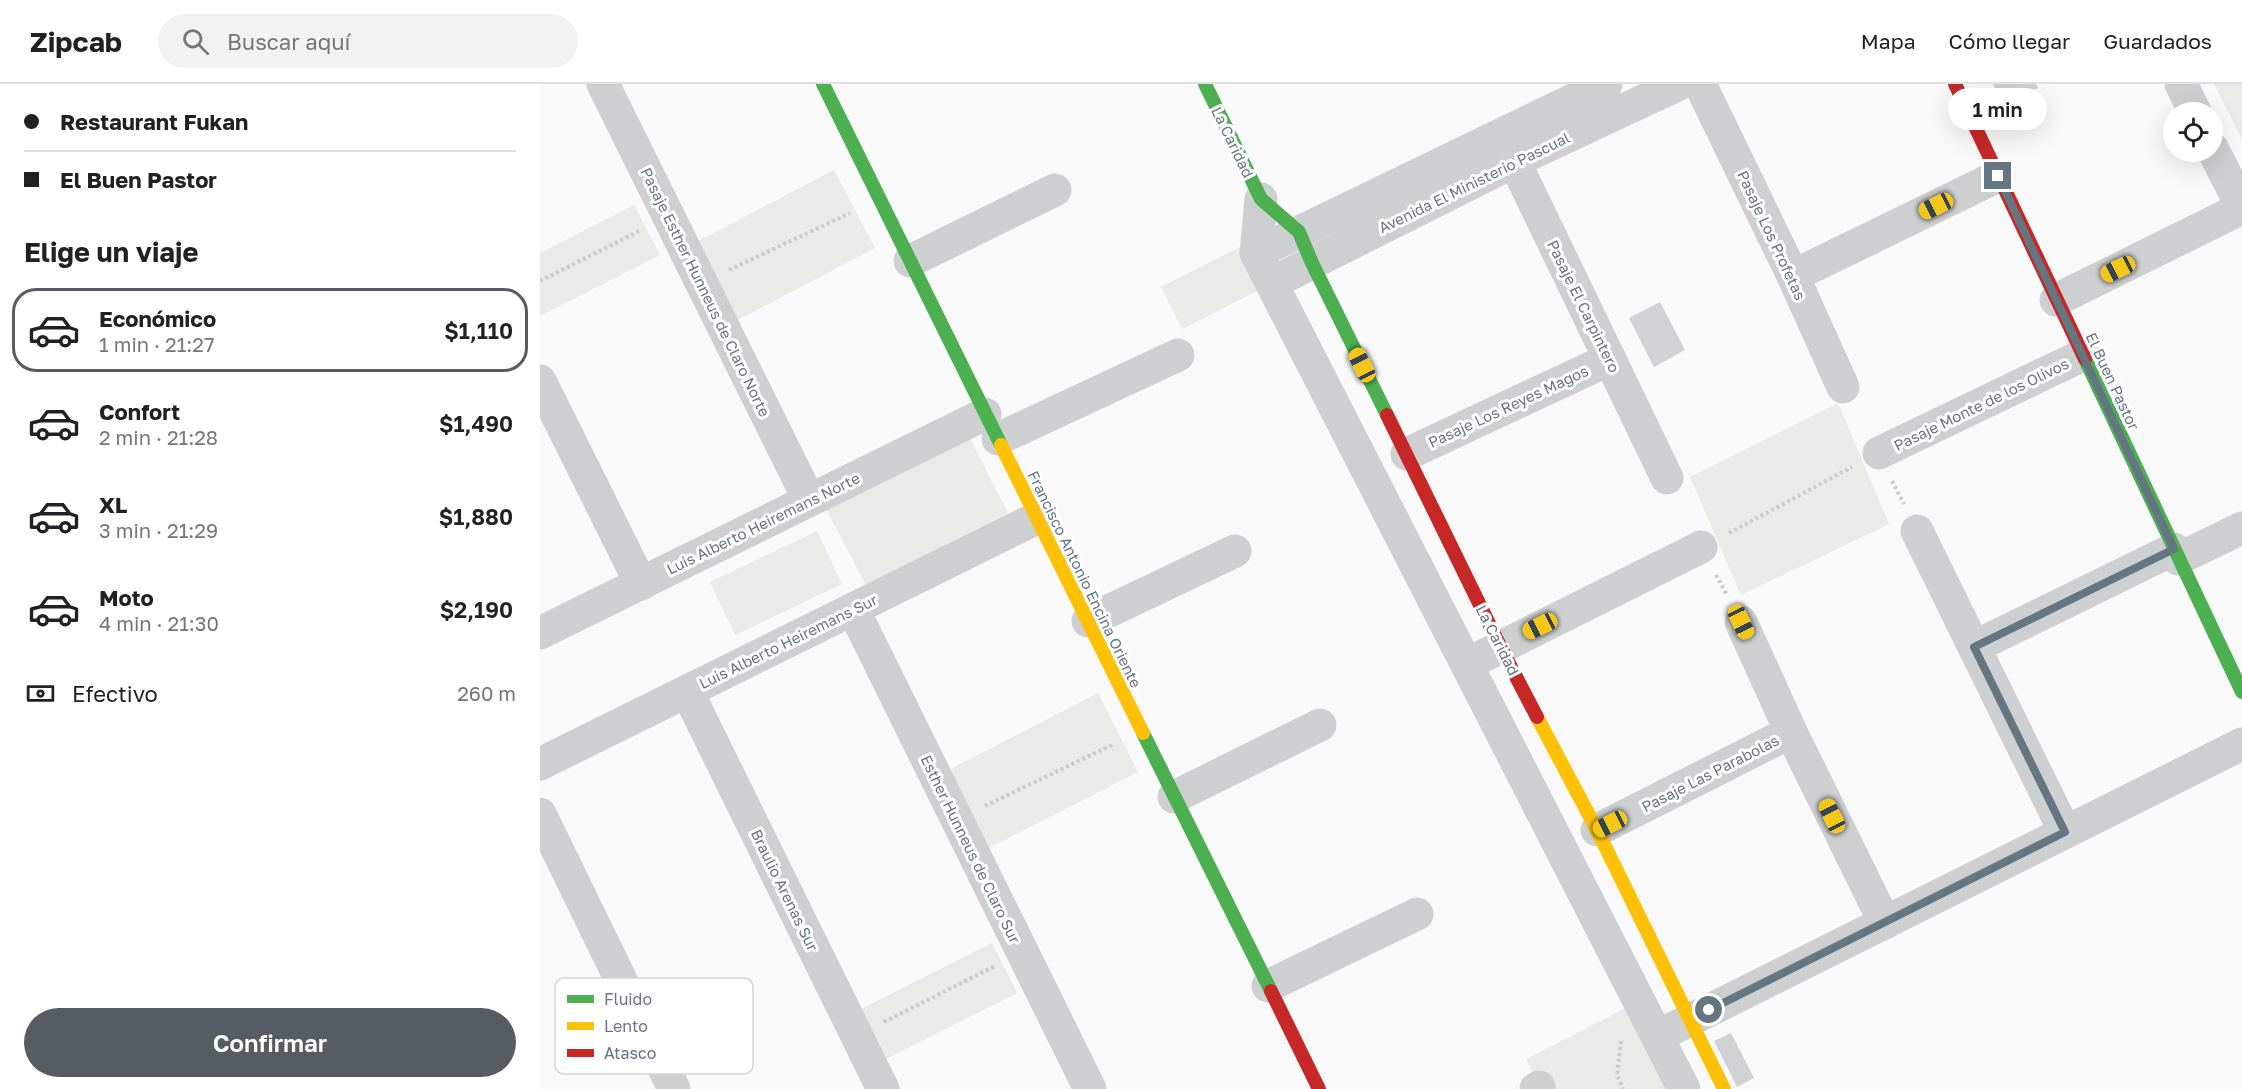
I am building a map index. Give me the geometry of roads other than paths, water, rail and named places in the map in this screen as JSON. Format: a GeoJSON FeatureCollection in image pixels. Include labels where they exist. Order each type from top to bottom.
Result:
{"type":"FeatureCollection","features":[{"type":"Feature","properties":{"kind":"street","name":"Pasaje Esther Hunneus de Claro Norte"},"geometry":{"type":"LineString","coordinates":[[603,84],[809,500]]}},
{"type":"Feature","properties":{"kind":"street","name":"Francisco Antonio Encina Oriente"},"geometry":{"type":"LineString","coordinates":[[823,84],[1268,986],[1312,1087]]}},
{"type":"Feature","properties":{"kind":"street","name":"La Caridad"},"geometry":{"type":"LineString","coordinates":[[1205,84],[1261,200],[1299,232],[1312,263],[1500,646],[1597,830],[1724,1089]]}},
{"type":"Feature","properties":{"kind":"street","name":"Avenida El Ministerio Pascual"},"geometry":{"type":"LineString","coordinates":[[1272,283],[1312,263],[1508,148],[1606,84]]}},
{"type":"Feature","properties":{"kind":"street","name":"Avenida El Ministerio Pascual"},"geometry":{"type":"LineString","coordinates":[[1256,252],[1299,232],[1508,148],[1679,84]]}},
{"type":"Feature","properties":{"kind":"street","name":"Pasaje Los Profetas"},"geometry":{"type":"LineString","coordinates":[[1700,84],[1793,276],[1843,387]]}},
{"type":"Feature","properties":{"kind":"street","name":"El Buen Pastor"},"geometry":{"type":"LineString","coordinates":[[1955,84],[2242,692]]}},
{"type":"Feature","properties":{"kind":"street"},"geometry":{"type":"LineString","coordinates":[[2181,84],[2190,102]]}},
{"type":"Feature","properties":{"kind":"street","name":"Pasaje El Carpintero"},"geometry":{"type":"LineString","coordinates":[[1508,148],[1667,478]]}},
{"type":"Feature","properties":{"kind":"street"},"geometry":{"type":"LineString","coordinates":[[2056,300],[2242,208],[2219,162]]}},
{"type":"Feature","properties":{"kind":"street"},"geometry":{"type":"LineString","coordinates":[[1793,276],[1998,176]]}},
{"type":"Feature","properties":{"kind":"street"},"geometry":{"type":"LineString","coordinates":[[910,261],[1054,190]]}},
{"type":"Feature","properties":{"kind":"street"},"geometry":{"type":"LineString","coordinates":[[1261,200],[1256,252],[1684,1089]]}},
{"type":"Feature","properties":{"kind":"street","name":"Luis Alberto Heiremans Norte"},"geometry":{"type":"LineString","coordinates":[[540,633],[809,500],[992,426],[1178,355]]}},
{"type":"Feature","properties":{"kind":"street","name":"Pasaje Monte de los Olivos"},"geometry":{"type":"LineString","coordinates":[[1879,453],[2083,355]]}},
{"type":"Feature","properties":{"kind":"street","name":"Pasaje Los Reyes Magos"},"geometry":{"type":"LineString","coordinates":[[1407,454],[1610,359]]}},
{"type":"Feature","properties":{"kind":"street"},"geometry":{"type":"LineString","coordinates":[[540,381],[641,584]]}},
{"type":"Feature","properties":{"kind":"street"},"geometry":{"type":"LineString","coordinates":[[1344,423],[1383,405]]}},
{"type":"Feature","properties":{"kind":"street","name":"Luis Alberto Heiremans Sur"},"geometry":{"type":"LineString","coordinates":[[540,764],[1037,518]]}},
{"type":"Feature","properties":{"kind":"street"},"geometry":{"type":"LineString","coordinates":[[1974,647],[2176,554],[2242,528]]}},
{"type":"Feature","properties":{"kind":"street"},"geometry":{"type":"LineString","coordinates":[[1917,531],[2065,832]]}},
{"type":"Feature","properties":{"kind":"street"},"geometry":{"type":"LineString","coordinates":[[1466,664],[1701,547]]}},
{"type":"Feature","properties":{"kind":"street"},"geometry":{"type":"LineString","coordinates":[[1088,621],[1234,551]]}},
{"type":"Feature","properties":{"kind":"street","name":"Esther Hunneus de Claro Sur"},"geometry":{"type":"LineString","coordinates":[[853,609],[1090,1089]]}},
{"type":"Feature","properties":{"kind":"street"},"geometry":{"type":"LineString","coordinates":[[1741,622],[1791,732],[1885,923]]}},
{"type":"Feature","properties":{"kind":"street","name":"Braulio Arenas Sur"},"geometry":{"type":"LineString","coordinates":[[687,691],[883,1089]]}},
{"type":"Feature","properties":{"kind":"street"},"geometry":{"type":"LineString","coordinates":[[1174,797],[1320,725]]}},
{"type":"Feature","properties":{"kind":"street","name":"Pasaje Las Parabolas"},"geometry":{"type":"LineString","coordinates":[[1597,830],[1791,732]]}},
{"type":"Feature","properties":{"kind":"street"},"geometry":{"type":"LineString","coordinates":[[1657,1037],[2242,744]]}},
{"type":"Feature","properties":{"kind":"street"},"geometry":{"type":"LineString","coordinates":[[540,814],[620,978]]}},
{"type":"Feature","properties":{"kind":"street"},"geometry":{"type":"LineString","coordinates":[[1268,986],[1417,914]]}},
{"type":"Feature","properties":{"kind":"street"},"geometry":{"type":"LineString","coordinates":[[667,1074],[674,1089]]}}]}
